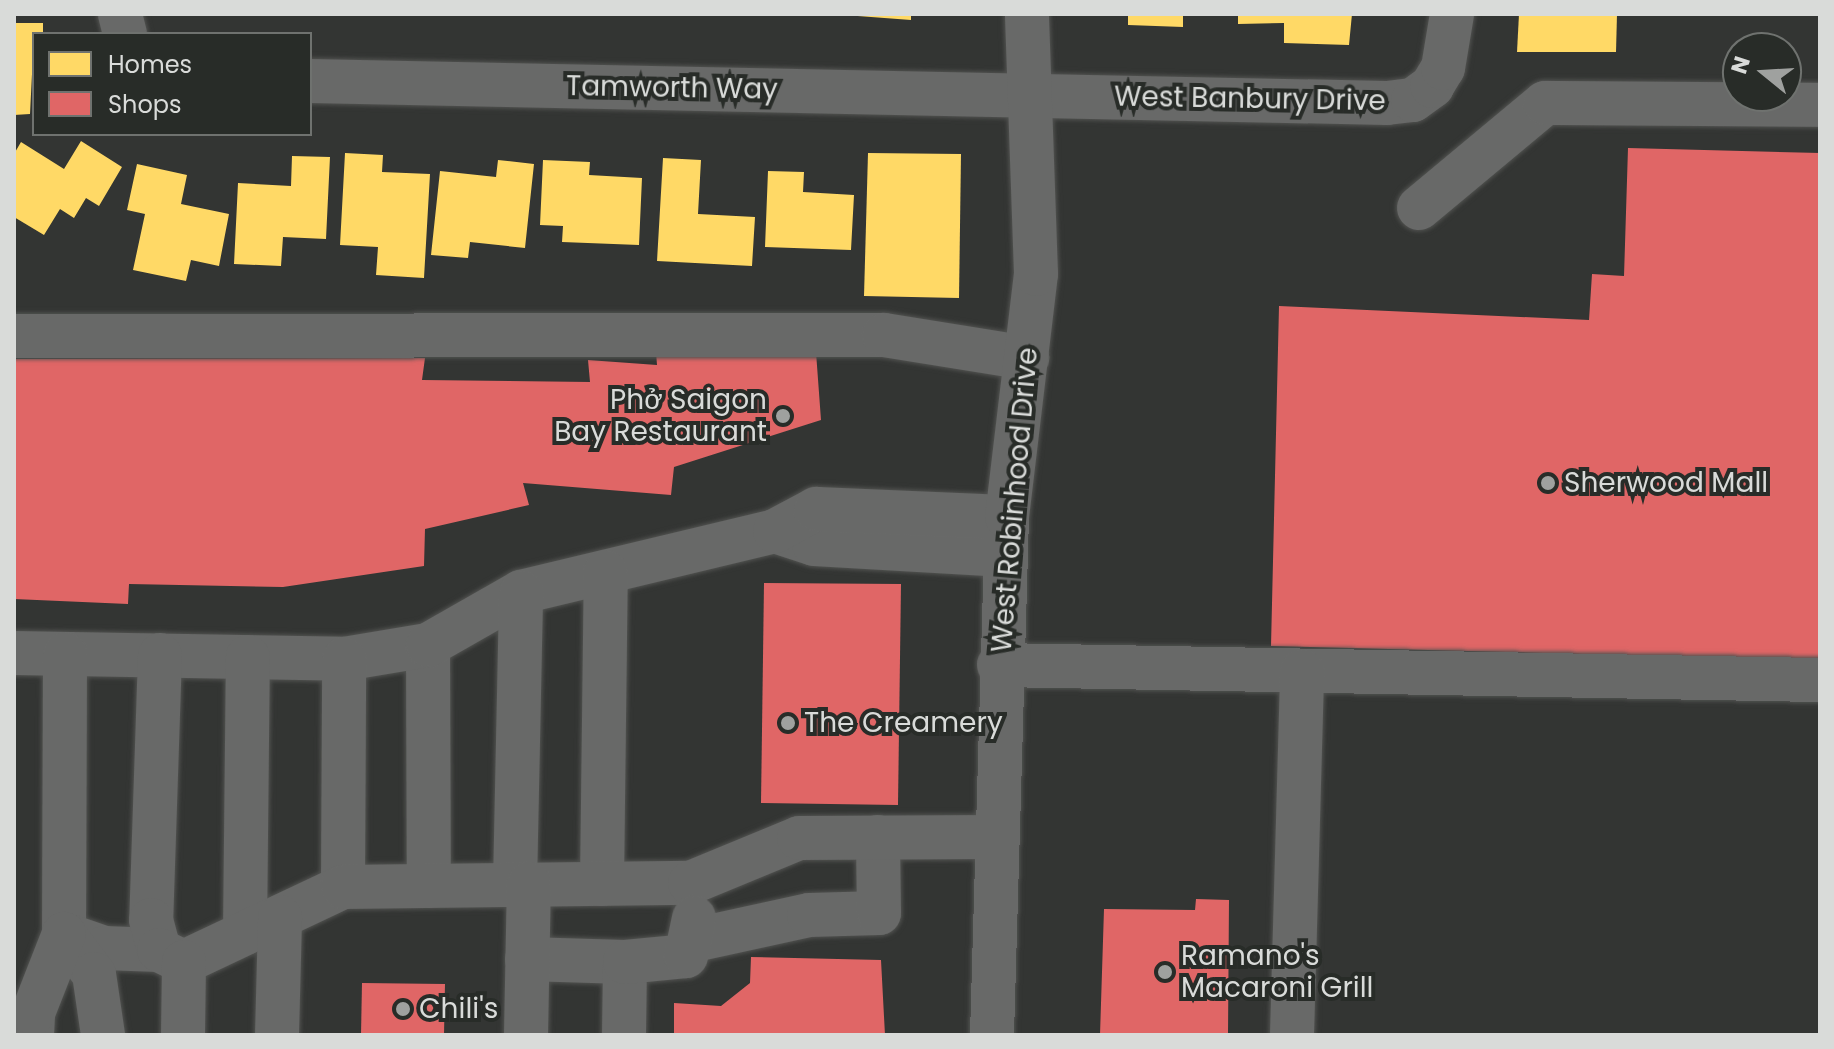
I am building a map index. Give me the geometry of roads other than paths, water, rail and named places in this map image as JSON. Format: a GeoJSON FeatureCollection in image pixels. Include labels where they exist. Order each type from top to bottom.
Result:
{"type":"FeatureCollection","features":[{"type":"Feature","properties":{"kind":"street","name":"West Robinhood Drive"},"geometry":{"type":"LineString","coordinates":[[992,1035],[999,665],[1006,536],[1036,274],[1035,95],[1027,14]]}},
{"type":"Feature","properties":{"kind":"street","name":"West Banbury Drive"},"geometry":{"type":"LineString","coordinates":[[1035,95],[1413,100],[1443,68],[1452,14]]}},
{"type":"Feature","properties":{"kind":"street","name":"Tamworth Way"},"geometry":{"type":"LineString","coordinates":[[312,81],[1035,95]]}},
{"type":"Feature","properties":{"kind":"street"},"geometry":{"type":"LineString","coordinates":[[1419,208],[1545,103],[1820,105]]}},
{"type":"Feature","properties":{"kind":"street"},"geometry":{"type":"LineString","coordinates":[[14,336],[884,335],[1027,358]]}},
{"type":"Feature","properties":{"kind":"street"},"geometry":{"type":"LineString","coordinates":[[14,653],[344,659],[428,645],[521,592],[775,531],[816,509],[1006,536]]}},
{"type":"Feature","properties":{"kind":"street"},"geometry":{"type":"LineString","coordinates":[[602,884],[606,572]]}},
{"type":"Feature","properties":{"kind":"street"},"geometry":{"type":"LineString","coordinates":[[521,592],[526,1035]]}},
{"type":"Feature","properties":{"kind":"street"},"geometry":{"type":"LineString","coordinates":[[428,645],[429,886]]}},
{"type":"Feature","properties":{"kind":"street"},"geometry":{"type":"LineString","coordinates":[[26,1021],[64,934],[65,654]]}},
{"type":"Feature","properties":{"kind":"street"},"geometry":{"type":"LineString","coordinates":[[160,655],[151,920],[172,956],[183,1035]]}},
{"type":"Feature","properties":{"kind":"street"},"geometry":{"type":"LineString","coordinates":[[248,657],[262,925],[277,1035]]}},
{"type":"Feature","properties":{"kind":"street"},"geometry":{"type":"LineString","coordinates":[[343,887],[344,659]]}},
{"type":"Feature","properties":{"kind":"street"},"geometry":{"type":"LineString","coordinates":[[999,665],[1820,680]]}},
{"type":"Feature","properties":{"kind":"street"},"geometry":{"type":"LineString","coordinates":[[1292,1035],[1302,671]]}},
{"type":"Feature","properties":{"kind":"street"},"geometry":{"type":"LineString","coordinates":[[527,959],[625,962],[809,915],[879,913],[878,837]]}},
{"type":"Feature","properties":{"kind":"street"},"geometry":{"type":"LineString","coordinates":[[64,934],[104,948],[172,956],[262,925],[343,887],[690,883],[799,838],[996,837]]}},
{"type":"Feature","properties":{"kind":"street"},"geometry":{"type":"LineString","coordinates":[[688,948],[690,883]]}},
{"type":"Feature","properties":{"kind":"street"},"geometry":{"type":"LineString","coordinates":[[64,934],[94,974],[103,1035]]}},
{"type":"Feature","properties":{"kind":"street"},"geometry":{"type":"LineString","coordinates":[[624,1035],[625,962]]}},
{"type":"Feature","properties":{"kind":"place","name":"Phở Saigon Bay Restaurant"},"geometry":{"type":"Point","coordinates":[783,416]}},
{"type":"Feature","properties":{"kind":"place","name":"Sherwood Mall"},"geometry":{"type":"Point","coordinates":[1548,483]}},
{"type":"Feature","properties":{"kind":"place","name":"The Creamery"},"geometry":{"type":"Point","coordinates":[788,723]}},
{"type":"Feature","properties":{"kind":"place","name":"Ramano's Macaroni Grill"},"geometry":{"type":"Point","coordinates":[1165,972]}},
{"type":"Feature","properties":{"kind":"place","name":"Chili's"},"geometry":{"type":"Point","coordinates":[403,1009]}}]}
